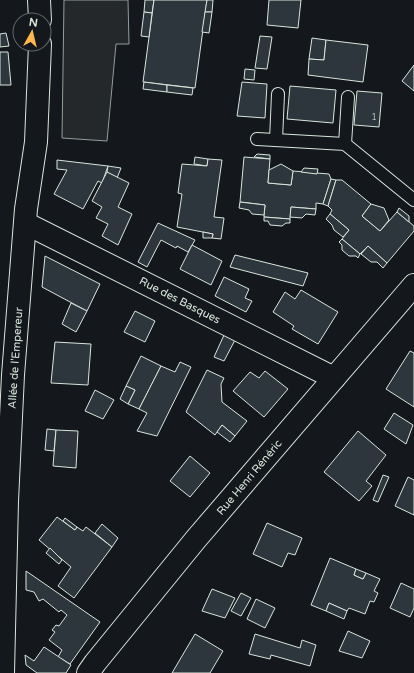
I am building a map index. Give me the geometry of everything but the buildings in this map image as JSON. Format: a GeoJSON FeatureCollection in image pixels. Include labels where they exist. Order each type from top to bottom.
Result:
{"type":"FeatureCollection","features":[{"type":"Feature","properties":{"kind":"street"},"geometry":{"type":"LineString","coordinates":[[39,0],[40,12]]}},
{"type":"Feature","properties":{"kind":"street","name":"Allée de l'Empereur"},"geometry":{"type":"LineString","coordinates":[[3,673],[7,501],[12,399],[25,223],[36,142],[40,52]]}},
{"type":"Feature","properties":{"kind":"street","name":"Rue des Basques"},"geometry":{"type":"LineString","coordinates":[[25,223],[334,378]]}},
{"type":"Feature","properties":{"kind":"street","name":"Rue Henri Rénéric"},"geometry":{"type":"LineString","coordinates":[[88,673],[191,546],[414,285]]}},
{"type":"Feature","properties":{"kind":"lane"},"geometry":{"type":"LineString","coordinates":[[276,140],[278,94]]}},
{"type":"Feature","properties":{"kind":"lane"},"geometry":{"type":"LineString","coordinates":[[346,144],[348,97]]}},
{"type":"Feature","properties":{"kind":"lane"},"geometry":{"type":"LineString","coordinates":[[257,139],[346,144],[414,200]]}},
{"type":"Feature","properties":{"kind":"shaded area"},"geometry":{"type":"Polygon","coordinates":[[[64,0],[128,0],[129,44],[116,44],[107,141],[62,138],[64,0]]]}}]}
